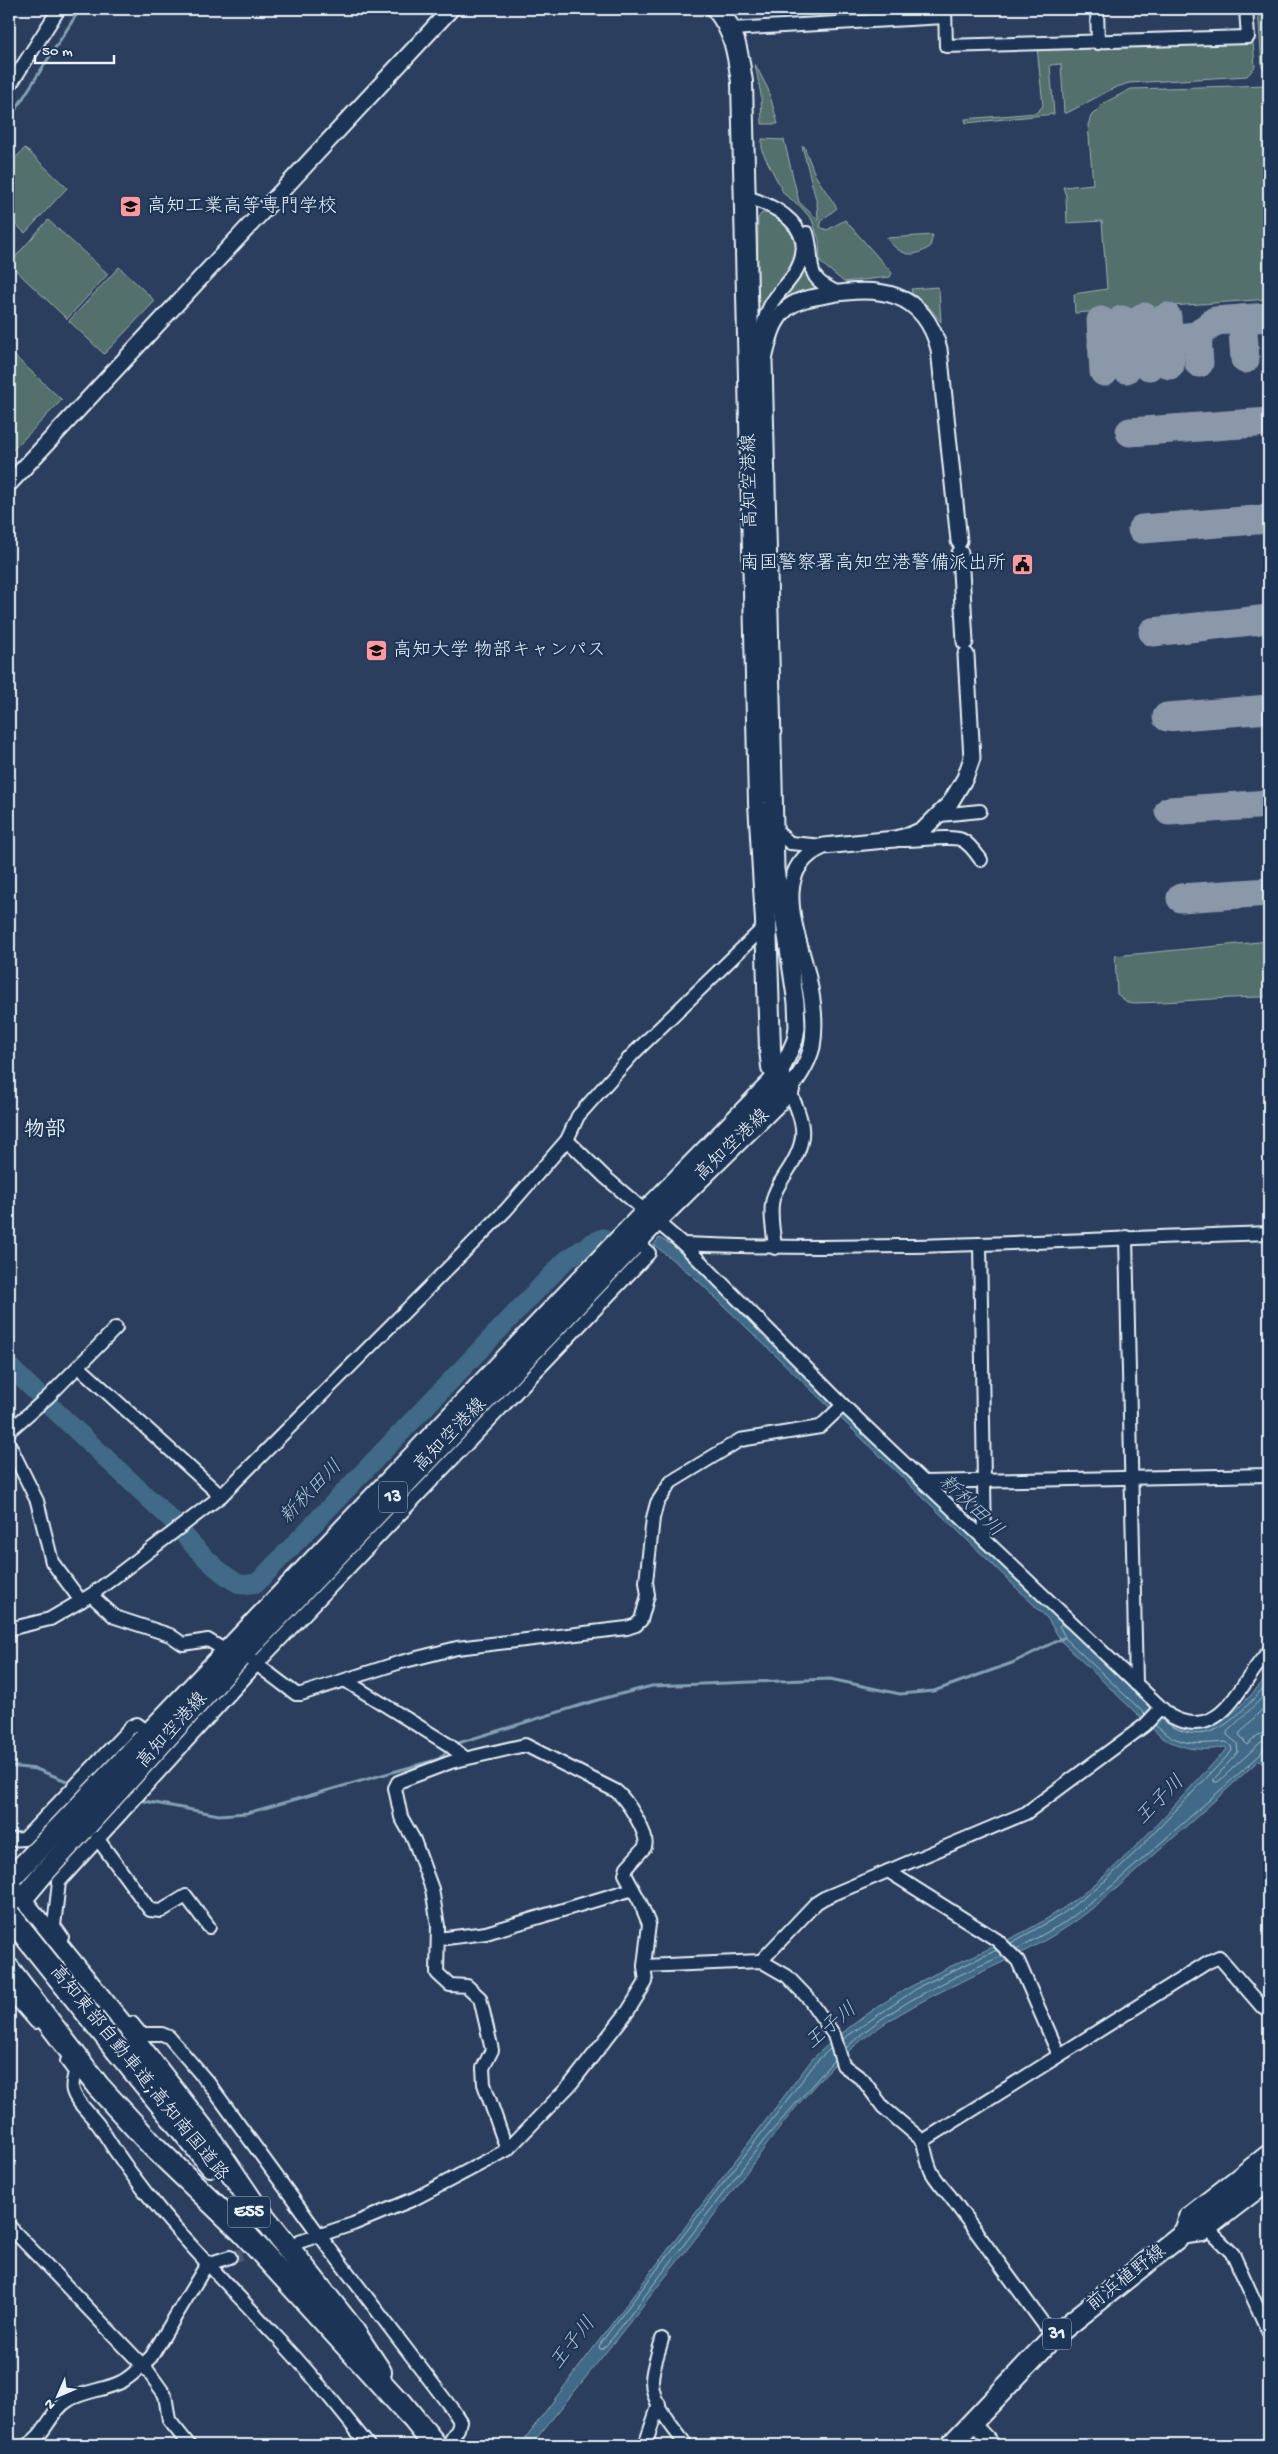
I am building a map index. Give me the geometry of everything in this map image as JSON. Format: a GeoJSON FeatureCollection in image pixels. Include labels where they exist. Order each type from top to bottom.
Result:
{"type":"FeatureCollection","features":[{"type":"Feature","properties":{"kind":"highway"},"geometry":{"type":"LineString","coordinates":[[13,1901],[82,1975],[129,2049]]}},
{"type":"Feature","properties":{"kind":"highway","name":"高知東部自動車道;高知南国道路"},"geometry":{"type":"LineString","coordinates":[[13,1901],[380,2372],[410,2416],[441,2445]]}},
{"type":"Feature","properties":{"kind":"highway"},"geometry":{"type":"LineString","coordinates":[[10,1978],[98,2086],[153,2146],[244,2233],[410,2416]]}},
{"type":"Feature","properties":{"kind":"main road","name":"高知空港線"},"geometry":{"type":"LineString","coordinates":[[9,1880],[149,1732],[242,1657],[651,1216],[784,1083],[770,1059],[766,922],[759,803],[742,82],[736,44],[731,29],[717,9]]}},
{"type":"Feature","properties":{"kind":"main road","name":"高知空港線"},"geometry":{"type":"LineString","coordinates":[[13,1901],[636,1242],[651,1216]]}},
{"type":"Feature","properties":{"kind":"main road","name":"前浜植野線"},"geometry":{"type":"LineString","coordinates":[[951,2445],[1053,2337],[1269,2165]]}},
{"type":"Feature","properties":{"kind":"street"},"geometry":{"type":"LineString","coordinates":[[9,87],[59,9]]}},
{"type":"Feature","properties":{"kind":"street"},"geometry":{"type":"LineString","coordinates":[[9,484],[451,9]]}},
{"type":"Feature","properties":{"kind":"street"},"geometry":{"type":"LineString","coordinates":[[1097,9],[1098,42]]}},
{"type":"Feature","properties":{"kind":"street"},"geometry":{"type":"LineString","coordinates":[[731,29],[942,11],[946,46],[1248,38],[1246,9]]}},
{"type":"Feature","properties":{"kind":"street"},"geometry":{"type":"LineString","coordinates":[[746,196],[764,195],[785,205],[797,216],[807,230],[810,240],[813,274],[824,286],[840,293]]}},
{"type":"Feature","properties":{"kind":"street"},"geometry":{"type":"LineString","coordinates":[[746,196],[782,211],[796,226],[802,243],[798,267],[775,298],[766,317],[760,342],[764,360],[776,869],[796,1003],[797,1026],[784,1083],[801,1118],[804,1138],[796,1158],[780,1182],[772,1199],[775,1248]]}},
{"type":"Feature","properties":{"kind":"street"},"geometry":{"type":"LineString","coordinates":[[764,360],[771,331],[785,310],[802,300],[840,293],[876,290],[894,295],[920,312],[934,330],[939,350],[959,547],[972,758],[958,791],[940,815],[924,829],[895,839]]}},
{"type":"Feature","properties":{"kind":"street"},"geometry":{"type":"LineString","coordinates":[[940,815],[980,811]]}},
{"type":"Feature","properties":{"kind":"street"},"geometry":{"type":"LineString","coordinates":[[774,829],[790,843],[824,846],[895,839],[918,841],[955,838],[963,840],[981,860]]}},
{"type":"Feature","properties":{"kind":"street"},"geometry":{"type":"LineString","coordinates":[[784,1083],[807,1061],[812,1047],[813,1030],[812,1002],[794,925],[791,886],[798,866],[810,854],[824,846]]}},
{"type":"Feature","properties":{"kind":"street"},"geometry":{"type":"LineString","coordinates":[[9,1629],[50,1619],[86,1598],[221,1496],[506,1210],[567,1140],[578,1116],[633,1054],[758,933],[766,922]]}},
{"type":"Feature","properties":{"kind":"street"},"geometry":{"type":"LineString","coordinates":[[567,1140],[605,1177],[683,1244],[840,1409],[924,1482],[1160,1709],[1186,1723],[1205,1723],[1222,1713],[1256,1665],[1269,1651]]}},
{"type":"Feature","properties":{"kind":"street"},"geometry":{"type":"LineString","coordinates":[[683,1244],[775,1248],[980,1244],[1269,1233]]}},
{"type":"Feature","properties":{"kind":"street"},"geometry":{"type":"LineString","coordinates":[[1126,1237],[1133,1477],[1136,1684]]}},
{"type":"Feature","properties":{"kind":"street"},"geometry":{"type":"LineString","coordinates":[[980,1244],[986,1481],[985,1540]]}},
{"type":"Feature","properties":{"kind":"street"},"geometry":{"type":"LineString","coordinates":[[9,1431],[79,1367],[116,1328]]}},
{"type":"Feature","properties":{"kind":"street"},"geometry":{"type":"LineString","coordinates":[[79,1367],[221,1496]]}},
{"type":"Feature","properties":{"kind":"street"},"geometry":{"type":"LineString","coordinates":[[9,1444],[37,1501],[52,1562],[86,1598],[115,1617],[170,1636],[183,1644],[208,1640],[242,1657],[296,1694],[346,1681],[402,1662],[457,1648],[627,1628],[636,1625],[641,1620],[648,1595],[649,1548],[657,1503],[671,1482],[740,1440],[820,1427],[840,1409]]}},
{"type":"Feature","properties":{"kind":"street"},"geometry":{"type":"LineString","coordinates":[[924,1482],[1269,1474]]}},
{"type":"Feature","properties":{"kind":"street"},"geometry":{"type":"LineString","coordinates":[[242,1657],[97,1838],[59,1882],[54,1926],[141,2034],[162,2034],[170,2037],[210,2085],[320,2236],[460,2421],[458,2429],[451,2440],[441,2445]]}},
{"type":"Feature","properties":{"kind":"street"},"geometry":{"type":"LineString","coordinates":[[1245,1683],[1269,1664]]}},
{"type":"Feature","properties":{"kind":"street"},"geometry":{"type":"LineString","coordinates":[[346,1681],[449,1745],[465,1758]]}},
{"type":"Feature","properties":{"kind":"street"},"geometry":{"type":"LineString","coordinates":[[761,1961],[816,1902],[1026,1813],[1145,1725],[1160,1709]]}},
{"type":"Feature","properties":{"kind":"street"},"geometry":{"type":"LineString","coordinates":[[9,1840],[24,1839],[132,1726],[137,1724],[149,1732]]}},
{"type":"Feature","properties":{"kind":"street"},"geometry":{"type":"LineString","coordinates":[[300,2242],[414,2199],[507,2150],[570,2085],[628,2010],[646,1982],[644,1966],[649,1924],[625,1870],[647,1844],[628,1804],[616,1791],[524,1745],[465,1758],[398,1782],[395,1788],[401,1817],[414,1840],[432,1889],[438,1939],[437,1973],[450,1986],[467,1986],[480,1998],[492,2050],[483,2068],[484,2084],[507,2150]]}},
{"type":"Feature","properties":{"kind":"street"},"geometry":{"type":"LineString","coordinates":[[97,1838],[150,1910],[161,1911],[186,1896],[209,1927]]}},
{"type":"Feature","properties":{"kind":"street"},"geometry":{"type":"LineString","coordinates":[[888,1870],[997,1940],[1018,1962],[1059,2055]]}},
{"type":"Feature","properties":{"kind":"street"},"geometry":{"type":"LineString","coordinates":[[438,1939],[486,1933],[633,1889]]}},
{"type":"Feature","properties":{"kind":"street"},"geometry":{"type":"LineString","coordinates":[[924,2141],[1208,1962],[1220,1958],[1263,2008],[1269,2010]]}},
{"type":"Feature","properties":{"kind":"street"},"geometry":{"type":"LineString","coordinates":[[644,1966],[761,1961],[787,1976],[804,1993],[834,2035],[843,2065],[863,2080],[883,2107],[924,2141],[928,2169],[932,2176],[950,2196],[1053,2337]]}},
{"type":"Feature","properties":{"kind":"street"},"geometry":{"type":"LineString","coordinates":[[10,1978],[75,2072],[72,2084],[74,2093],[96,2121],[118,2157],[149,2199],[207,2264],[271,2331],[368,2445]]}},
{"type":"Feature","properties":{"kind":"street"},"geometry":{"type":"LineString","coordinates":[[1269,2150],[1187,2214],[1178,2238],[1203,2235],[1210,2231],[1269,2184]]}},
{"type":"Feature","properties":{"kind":"street"},"geometry":{"type":"LineString","coordinates":[[9,2226],[142,2365],[165,2396],[169,2420],[189,2445]]}},
{"type":"Feature","properties":{"kind":"street"},"geometry":{"type":"LineString","coordinates":[[1210,2231],[1233,2254],[1269,2333]]}},
{"type":"Feature","properties":{"kind":"street"},"geometry":{"type":"LineString","coordinates":[[27,2445],[47,2427],[62,2405],[69,2399],[119,2383],[151,2357],[207,2264],[230,2257]]}},
{"type":"Feature","properties":{"kind":"street"},"geometry":{"type":"LineString","coordinates":[[662,2339],[652,2382],[665,2417],[686,2445]]}},
{"type":"Feature","properties":{"kind":"street"},"geometry":{"type":"LineString","coordinates":[[645,2445],[659,2404]]}},
{"type":"Feature","properties":{"kind":"street"},"geometry":{"type":"LineString","coordinates":[[973,2423],[994,2445]]}},
{"type":"Feature","properties":{"kind":"green space"},"geometry":{"type":"Polygon","coordinates":[[[1258,9],[1269,9],[1269,76],[1262,67],[1258,9]]]}},
{"type":"Feature","properties":{"kind":"green space"},"geometry":{"type":"Polygon","coordinates":[[[1253,42],[1255,67],[1247,76],[1129,83],[1114,88],[1067,113],[1064,113],[1061,64],[1050,65],[1054,114],[966,123],[965,119],[1036,113],[1043,106],[1037,47],[1253,42]]]}},
{"type":"Feature","properties":{"kind":"green space"},"geometry":{"type":"Polygon","coordinates":[[[755,64],[768,89],[778,124],[762,124],[761,95],[755,64]]]}},
{"type":"Feature","properties":{"kind":"green space"},"geometry":{"type":"Polygon","coordinates":[[[1269,85],[1269,299],[1075,313],[1074,294],[1107,289],[1102,221],[1067,223],[1066,196],[1063,187],[1093,184],[1088,125],[1091,116],[1104,103],[1131,89],[1269,85]]]}},
{"type":"Feature","properties":{"kind":"green space"},"geometry":{"type":"Polygon","coordinates":[[[762,139],[784,140],[799,202],[818,220],[817,203],[802,146],[804,146],[815,175],[837,208],[822,220],[820,227],[827,230],[845,220],[892,273],[890,277],[844,282],[820,262],[819,240],[812,220],[800,206],[784,194],[762,151],[762,139]]]}},
{"type":"Feature","properties":{"kind":"green space"},"geometry":{"type":"Polygon","coordinates":[[[25,148],[67,188],[25,233],[9,218],[9,165],[25,148]]]}},
{"type":"Feature","properties":{"kind":"green space"},"geometry":{"type":"Polygon","coordinates":[[[762,213],[779,219],[797,242],[789,272],[757,340],[758,218],[762,213]]]}},
{"type":"Feature","properties":{"kind":"green space"},"geometry":{"type":"Polygon","coordinates":[[[48,220],[108,274],[67,319],[9,264],[48,220]]]}},
{"type":"Feature","properties":{"kind":"green space"},"geometry":{"type":"Polygon","coordinates":[[[933,235],[930,247],[911,254],[896,248],[886,238],[933,235]]]}},
{"type":"Feature","properties":{"kind":"green space"},"geometry":{"type":"Polygon","coordinates":[[[805,262],[811,283],[820,291],[772,314],[805,262]]]}},
{"type":"Feature","properties":{"kind":"green space"},"geometry":{"type":"Polygon","coordinates":[[[119,267],[155,301],[104,354],[69,321],[119,267]]]}},
{"type":"Feature","properties":{"kind":"green space"},"geometry":{"type":"Polygon","coordinates":[[[937,287],[939,290],[941,322],[929,307],[912,293],[911,289],[937,287]]]}},
{"type":"Feature","properties":{"kind":"green space"},"geometry":{"type":"Polygon","coordinates":[[[9,351],[62,400],[9,454],[9,351]]]}},
{"type":"Feature","properties":{"kind":"green space"},"geometry":{"type":"Polygon","coordinates":[[[1269,941],[1269,997],[1135,1003],[1127,1002],[1117,994],[1115,956],[1269,941]]]}},
{"type":"Feature","properties":{"kind":"water"},"geometry":{"type":"Polygon","coordinates":[[[659,1238],[672,1245],[1182,1727],[1196,1728],[1209,1726],[1221,1721],[1232,1714],[1269,1675],[1269,1749],[1265,1753],[1268,1755],[1262,1762],[1259,1760],[1101,1902],[1067,1927],[1040,1943],[902,2013],[876,2030],[832,2066],[798,2104],[721,2206],[531,2445],[520,2445],[813,2058],[851,2026],[892,1997],[938,1972],[1026,1931],[1083,1894],[1147,1835],[1227,1749],[1225,1747],[1200,1749],[1184,1747],[1161,1737],[1062,1642],[1047,1618],[987,1559],[694,1277],[654,1245],[659,1238]]]}},
{"type":"Feature","properties":{"kind":"waterway"},"geometry":{"type":"LineString","coordinates":[[9,120],[80,9]]}},
{"type":"Feature","properties":{"kind":"waterway","name":"新秋田川"},"geometry":{"type":"LineString","coordinates":[[46,1402],[176,1524],[197,1550],[225,1575],[242,1585],[257,1583],[565,1261],[591,1243],[603,1238]]}},
{"type":"Feature","properties":{"kind":"waterway","name":"新秋田川"},"geometry":{"type":"LineString","coordinates":[[9,1366],[42,1398]]}},
{"type":"Feature","properties":{"kind":"waterway"},"geometry":{"type":"LineString","coordinates":[[455,1744],[601,1699],[652,1686],[830,1679],[900,1694],[934,1691],[1012,1663],[1063,1638]]}},
{"type":"Feature","properties":{"kind":"waterway"},"geometry":{"type":"LineString","coordinates":[[139,1800],[219,1815],[247,1813],[439,1759],[448,1750]]}},
{"type":"Feature","properties":{"kind":"waterway"},"geometry":{"type":"LineString","coordinates":[[9,1766],[36,1769],[72,1783]]}},
{"type":"Feature","properties":{"kind":"taxiway"},"geometry":{"type":"LineString","coordinates":[[1144,317],[1149,366]]}},
{"type":"Feature","properties":{"kind":"taxiway"},"geometry":{"type":"LineString","coordinates":[[1167,317],[1170,365]]}},
{"type":"Feature","properties":{"kind":"taxiway"},"geometry":{"type":"LineString","coordinates":[[1102,345],[1197,336],[1215,321],[1269,317]]}},
{"type":"Feature","properties":{"kind":"taxiway"},"geometry":{"type":"LineString","coordinates":[[1242,319],[1245,359]]}},
{"type":"Feature","properties":{"kind":"taxiway"},"geometry":{"type":"LineString","coordinates":[[1122,320],[1126,369]]}},
{"type":"Feature","properties":{"kind":"taxiway"},"geometry":{"type":"LineString","coordinates":[[1101,321],[1104,372]]}},
{"type":"Feature","properties":{"kind":"taxiway"},"geometry":{"type":"LineString","coordinates":[[1197,336],[1199,363]]}},
{"type":"Feature","properties":{"kind":"taxiway"},"geometry":{"type":"LineString","coordinates":[[1130,432],[1269,422]]}},
{"type":"Feature","properties":{"kind":"taxiway"},"geometry":{"type":"LineString","coordinates":[[1142,529],[1269,519]]}},
{"type":"Feature","properties":{"kind":"taxiway"},"geometry":{"type":"LineString","coordinates":[[1153,632],[1269,619]]}},
{"type":"Feature","properties":{"kind":"taxiway"},"geometry":{"type":"LineString","coordinates":[[1167,717],[1269,709]]}},
{"type":"Feature","properties":{"kind":"taxiway"},"geometry":{"type":"LineString","coordinates":[[1169,811],[1269,804]]}},
{"type":"Feature","properties":{"kind":"taxiway"},"geometry":{"type":"LineString","coordinates":[[1181,898],[1269,892]]}},
{"type":"Feature","properties":{"kind":"tunnel"},"geometry":{"type":"LineString","coordinates":[[230,2257],[290,2244]]}},
{"type":"Feature","properties":{"kind":"place","name":"高知工業高等専門学校"},"geometry":{"type":"Point","coordinates":[131,207]}},
{"type":"Feature","properties":{"kind":"place","name":"南国警察署高知空港警備派出所"},"geometry":{"type":"Point","coordinates":[1022,564]}},
{"type":"Feature","properties":{"kind":"place","name":"高知大学 物部キャンパス"},"geometry":{"type":"Point","coordinates":[377,651]}},
{"type":"Feature","properties":{"kind":"district","name":"物部"},"geometry":{"type":"Point","coordinates":[45,1131]}},
{"type":"Feature","properties":{"kind":"water label","name":"王子川"},"geometry":{"type":"Point","coordinates":[1161,1801]}},
{"type":"Feature","properties":{"kind":"water label","name":"王子川"},"geometry":{"type":"Point","coordinates":[832,2027]}},
{"type":"Feature","properties":{"kind":"water label","name":"王子川"},"geometry":{"type":"Point","coordinates":[574,2344]}}]}
